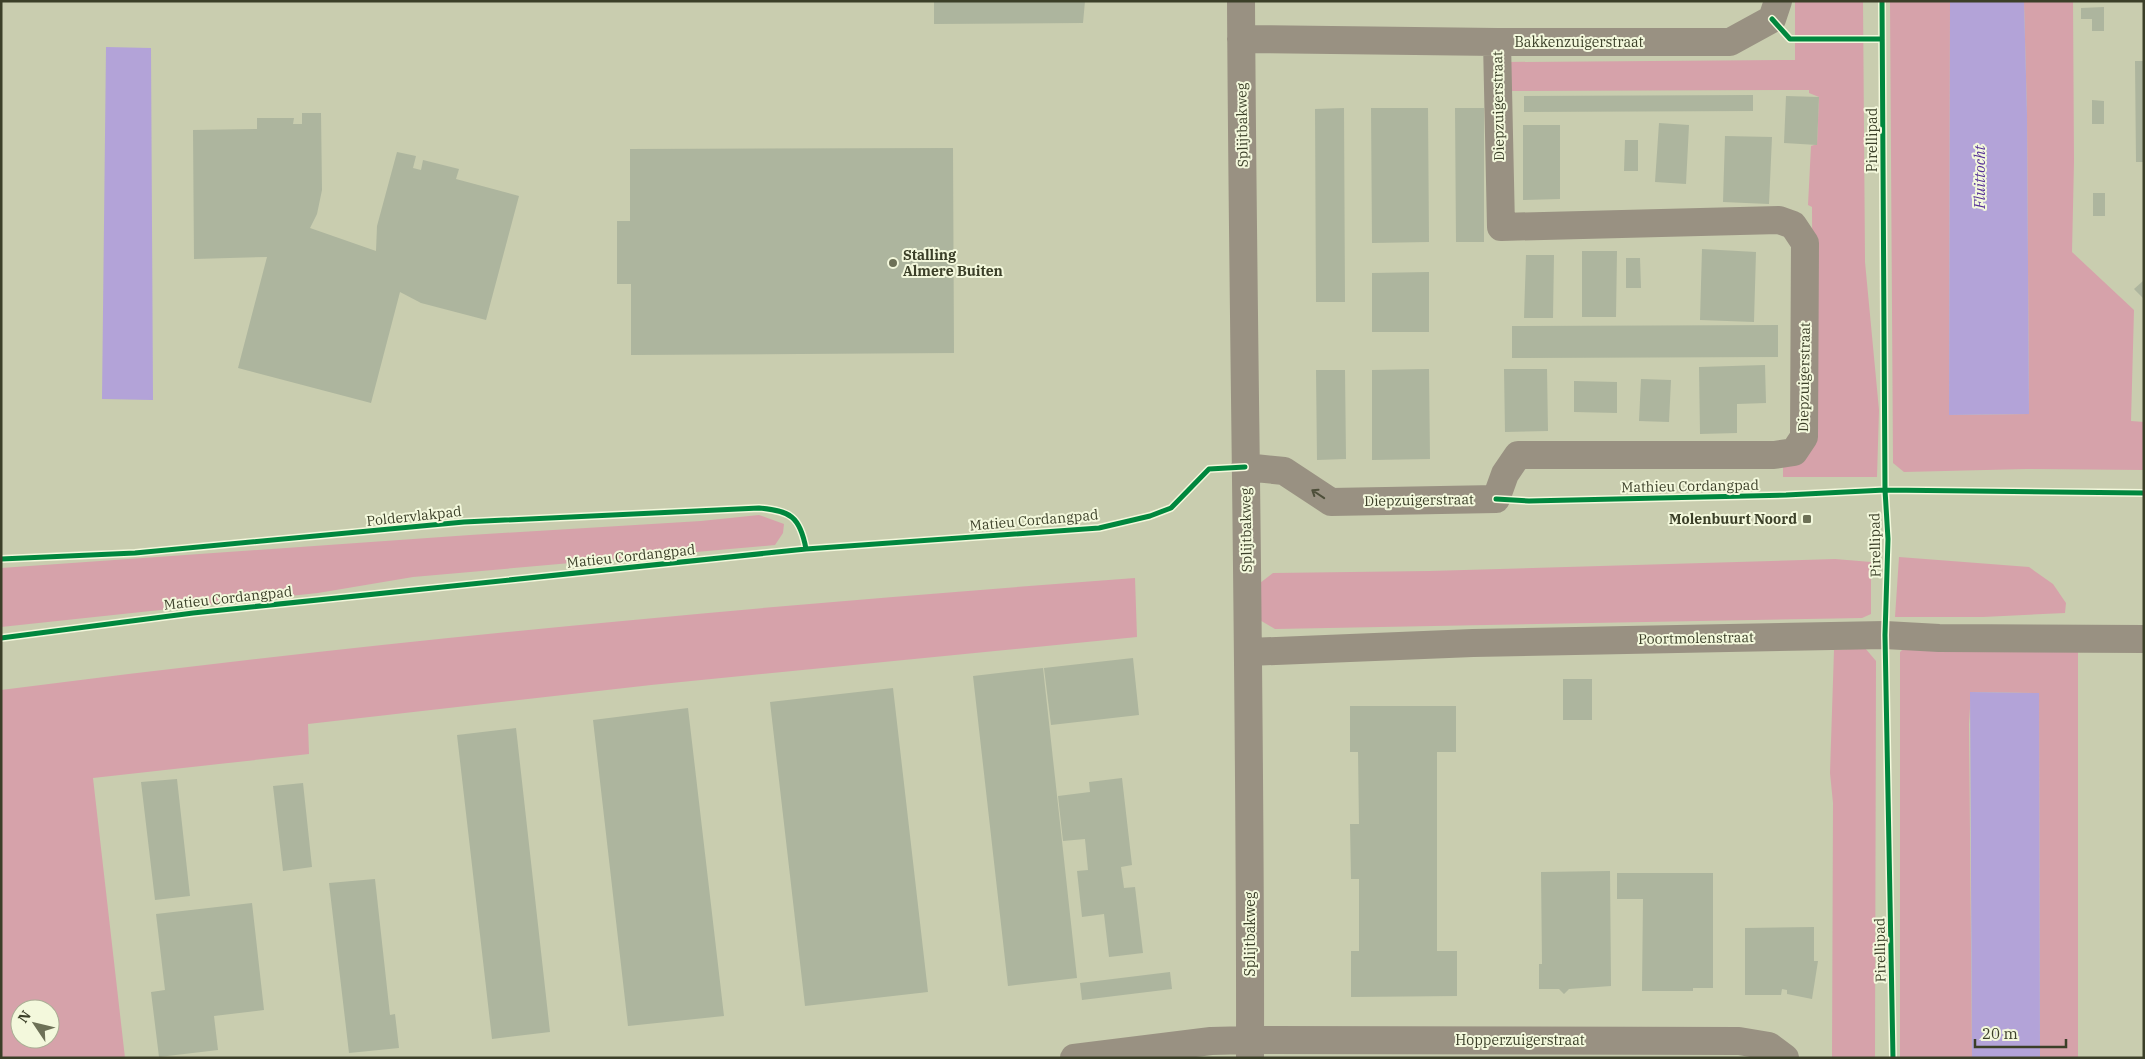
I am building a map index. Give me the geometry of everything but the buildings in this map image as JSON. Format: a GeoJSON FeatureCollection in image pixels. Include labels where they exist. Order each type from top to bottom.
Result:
{"type":"FeatureCollection","features":[{"type":"Feature","properties":{"kind":"street","name":"Splijtbakweg"},"geometry":{"type":"LineString","coordinates":[[1241,1],[1245,467],[1249,652],[1250,1049]]}},
{"type":"Feature","properties":{"kind":"street","name":"Bakkenzuigerstraat"},"geometry":{"type":"LineString","coordinates":[[1241,39],[1730,42],[1772,19],[1778,1]]}},
{"type":"Feature","properties":{"kind":"street","name":"Diepzuigerstraat"},"geometry":{"type":"LineString","coordinates":[[1245,467],[1284,471],[1331,502],[1496,498],[1504,474],[1518,455],[1774,456],[1794,452],[1804,437],[1805,243],[1793,225],[1779,220],[1500,227],[1497,42]]}},
{"type":"Feature","properties":{"kind":"street","name":"Poortmolenstraat"},"geometry":{"type":"LineString","coordinates":[[1249,652],[1473,643],[1886,635],[1939,638],[2144,639]]}},
{"type":"Feature","properties":{"kind":"street","name":"Hopperzuigerstraat"},"geometry":{"type":"LineString","coordinates":[[1074,1058],[1211,1041],[1250,1049],[1739,1041],[1770,1046],[1785,1058]]}},
{"type":"Feature","properties":{"kind":"shaded area"},"geometry":{"type":"Polygon","coordinates":[[[1795,1],[1863,1],[1865,262],[1879,410],[1877,477],[1783,477],[1783,463],[1813,435],[1812,207],[1808,205],[1811,146],[1817,144],[1819,97],[1809,93],[1809,90],[1507,91],[1507,62],[1795,60],[1795,1]]]}},
{"type":"Feature","properties":{"kind":"shaded area"},"geometry":{"type":"Polygon","coordinates":[[[1890,1],[1950,1],[1949,415],[2029,414],[2027,114],[2024,1],[2073,1],[2074,162],[2072,252],[2134,310],[2131,421],[2144,422],[2144,470],[2026,469],[1904,472],[1893,463],[1890,1]]]}},
{"type":"Feature","properties":{"kind":"shaded area"},"geometry":{"type":"Polygon","coordinates":[[[759,515],[784,524],[783,533],[775,545],[413,577],[318,593],[1,627],[1,568],[470,535],[701,521],[759,515]]]}},
{"type":"Feature","properties":{"kind":"shaded area"},"geometry":{"type":"Polygon","coordinates":[[[1899,557],[2029,567],[2053,584],[2066,603],[2065,613],[1983,617],[1895,617],[1899,557]]]}},
{"type":"Feature","properties":{"kind":"shaded area"},"geometry":{"type":"Polygon","coordinates":[[[1835,559],[1871,562],[1871,614],[1862,618],[1275,629],[1258,619],[1260,583],[1273,573],[1429,571],[1835,559]]]}},
{"type":"Feature","properties":{"kind":"shaded area"},"geometry":{"type":"Polygon","coordinates":[[[1135,578],[1137,637],[651,685],[308,724],[309,754],[93,778],[125,1058],[3,1058],[1,1052],[1,690],[426,640],[851,600],[1135,578]]]}},
{"type":"Feature","properties":{"kind":"shaded area"},"geometry":{"type":"Polygon","coordinates":[[[1905,647],[2078,649],[2078,1058],[2040,1058],[2039,693],[1971,692],[1969,724],[1972,1058],[1900,1058],[1900,652],[1905,647]]]}},
{"type":"Feature","properties":{"kind":"shaded area"},"geometry":{"type":"Polygon","coordinates":[[[1865,648],[1876,661],[1875,1058],[1832,1058],[1833,803],[1830,773],[1834,650],[1865,648]]]}},
{"type":"Feature","properties":{"kind":"water","name":"Fluittocht"},"geometry":{"type":"Polygon","coordinates":[[[1950,1],[2024,1],[2027,114],[2029,414],[1949,415],[1950,1]]]}},
{"type":"Feature","properties":{"kind":"water"},"geometry":{"type":"Polygon","coordinates":[[[106,47],[151,48],[153,400],[102,399],[106,47]]]}},
{"type":"Feature","properties":{"kind":"water"},"geometry":{"type":"Polygon","coordinates":[[[1970,692],[2039,693],[2040,1058],[1972,1058],[1970,692]]]}},
{"type":"Feature","properties":{"kind":"cycle path","name":"Pirellipad"},"geometry":{"type":"LineString","coordinates":[[1882,1],[1885,490],[1888,539],[1885,635],[1893,1058]]}},
{"type":"Feature","properties":{"kind":"cycle path"},"geometry":{"type":"LineString","coordinates":[[1772,19],[1790,39],[1882,39]]}},
{"type":"Feature","properties":{"kind":"cycle path","name":"Matieu Cordangpad"},"geometry":{"type":"LineString","coordinates":[[1,638],[193,613],[806,549],[1099,528],[1150,516],[1171,508],[1209,469],[1245,467]]}},
{"type":"Feature","properties":{"kind":"cycle path","name":"Mathieu Cordangpad"},"geometry":{"type":"LineString","coordinates":[[1496,499],[1529,501],[1786,495],[1885,490],[2144,493]]}},
{"type":"Feature","properties":{"kind":"cycle path","name":"Poldervlakpad"},"geometry":{"type":"LineString","coordinates":[[1,559],[135,553],[464,522],[759,508],[779,511],[792,517],[797,522],[804,538],[806,549]]}},
{"type":"Feature","properties":{"kind":"place","name":"Stalling Almere Buiten"},"geometry":{"type":"Point","coordinates":[893,263]}},
{"type":"Feature","properties":{"kind":"place","name":"Molenbuurt Noord"},"geometry":{"type":"Point","coordinates":[1807,519]}}]}
